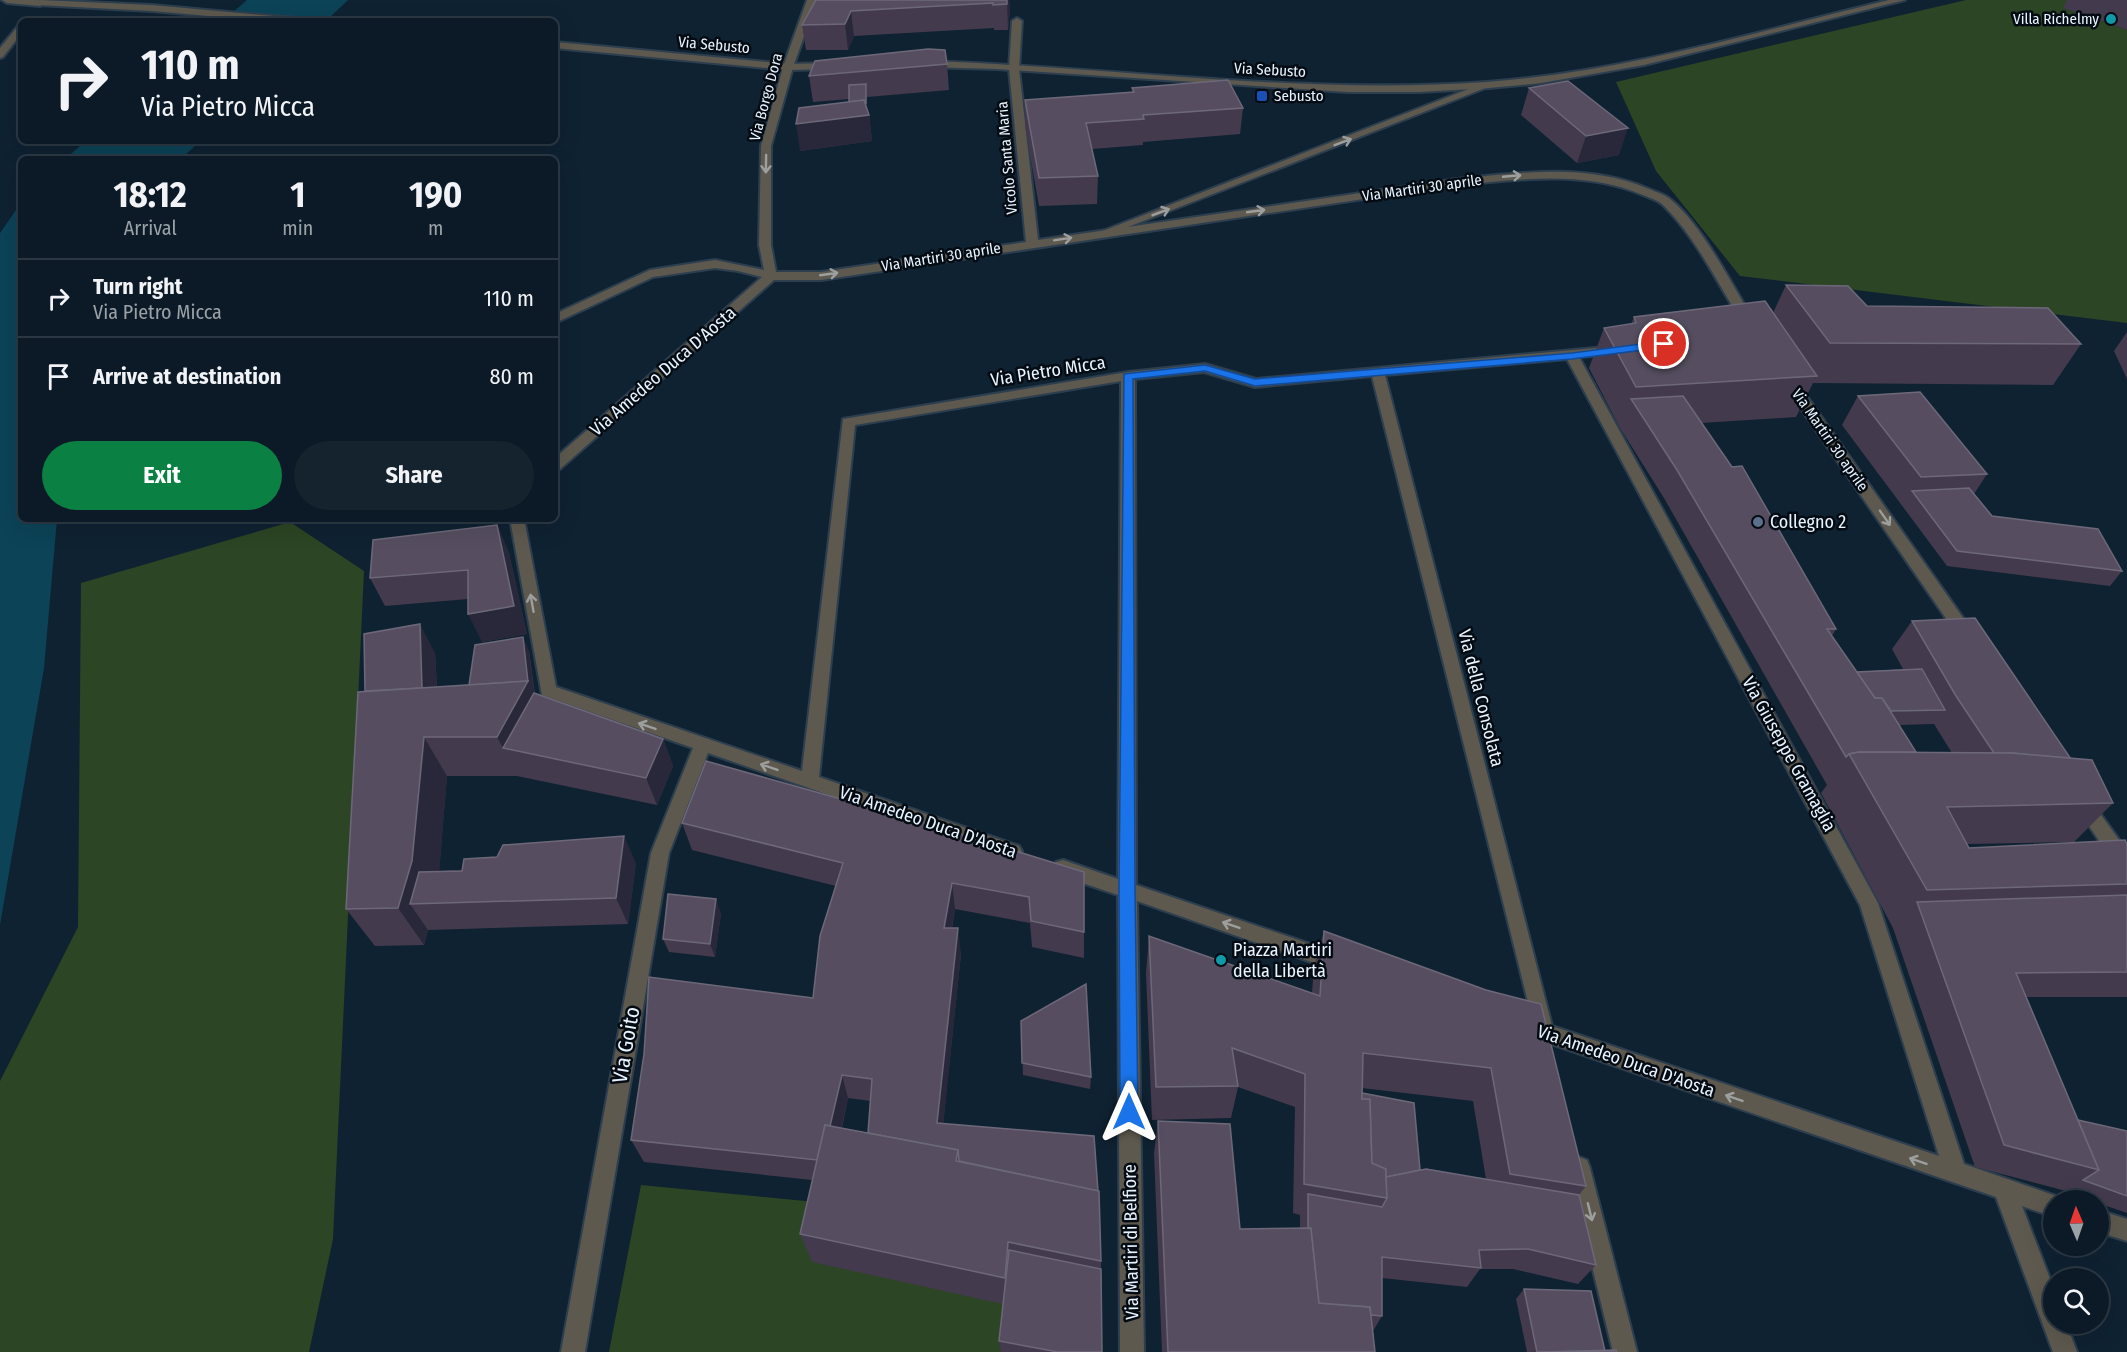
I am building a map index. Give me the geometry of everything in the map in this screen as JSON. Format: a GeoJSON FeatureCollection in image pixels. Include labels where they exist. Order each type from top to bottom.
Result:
{"type":"FeatureCollection","features":[{"type":"Feature","properties":{"kind":"street"},"geometry":{"type":"LineString","coordinates":[[7,0],[152,8],[263,18]]}},
{"type":"Feature","properties":{"kind":"street","name":"Via Borgo Dora"},"geometry":{"type":"LineString","coordinates":[[771,276],[765,245],[766,146],[788,67],[812,0]]}},
{"type":"Feature","properties":{"kind":"street","name":"Via Sebusto"},"geometry":{"type":"LineString","coordinates":[[920,64],[1378,90],[1488,86],[1582,74],[1900,0]]}},
{"type":"Feature","properties":{"kind":"street"},"geometry":{"type":"LineString","coordinates":[[33,12],[42,1]]}},
{"type":"Feature","properties":{"kind":"street"},"geometry":{"type":"LineString","coordinates":[[1014,69],[1017,21]]}},
{"type":"Feature","properties":{"kind":"street"},"geometry":{"type":"LineString","coordinates":[[0,55],[18,32]]}},
{"type":"Feature","properties":{"kind":"street","name":"Via Sebusto"},"geometry":{"type":"LineString","coordinates":[[558,45],[788,67],[844,66]]}},
{"type":"Feature","properties":{"kind":"street","name":"Vicolo Santa Maria"},"geometry":{"type":"LineString","coordinates":[[1014,69],[1032,243]]}},
{"type":"Feature","properties":{"kind":"street","name":"Via Sebusto"},"geometry":{"type":"LineString","coordinates":[[1106,232],[1488,86]]}},
{"type":"Feature","properties":{"kind":"street","name":"Via Martiri 30 aprile"},"geometry":{"type":"LineString","coordinates":[[558,318],[650,274],[715,264],[738,267],[771,276],[821,276],[1106,232],[1461,182],[1516,176],[1570,174],[1632,186],[1665,200],[1689,226],[1749,333]]}},
{"type":"Feature","properties":{"kind":"street","name":"Via Amedeo Duca D'Aosta"},"geometry":{"type":"LineString","coordinates":[[558,463],[771,276]]}},
{"type":"Feature","properties":{"kind":"street","name":"Via Pietro Micca"},"geometry":{"type":"LineString","coordinates":[[810,781],[848,422],[1128,376],[1205,368],[1255,383],[1572,356],[1629,349]]}},
{"type":"Feature","properties":{"kind":"street","name":"Via Giuseppe Gramaglia"},"geometry":{"type":"LineString","coordinates":[[1572,356],[1869,903],[1956,1174]]}},
{"type":"Feature","properties":{"kind":"street","name":"Via Martiri 30 aprile"},"geometry":{"type":"LineString","coordinates":[[1782,372],[1973,645]]}},
{"type":"Feature","properties":{"kind":"street","name":"Via della Consolata"},"geometry":{"type":"LineString","coordinates":[[1378,373],[1551,1056]]}},
{"type":"Feature","properties":{"kind":"street","name":"Via Martiri di Belfiore"},"geometry":{"type":"LineString","coordinates":[[1128,376],[1127,890],[1132,1352]]}},
{"type":"Feature","properties":{"kind":"street","name":"Via Amedeo Duca D'Aosta"},"geometry":{"type":"LineString","coordinates":[[518,522],[548,691],[1357,969]]}},
{"type":"Feature","properties":{"kind":"street","name":"Via Goito"},"geometry":{"type":"LineString","coordinates":[[573,1352],[660,853],[703,745]]}},
{"type":"Feature","properties":{"kind":"street"},"geometry":{"type":"LineString","coordinates":[[2074,790],[2127,866]]}},
{"type":"Feature","properties":{"kind":"street","name":"Via Amedeo Duca D'Aosta"},"geometry":{"type":"LineString","coordinates":[[1512,1022],[2043,1202]]}},
{"type":"Feature","properties":{"kind":"street"},"geometry":{"type":"LineString","coordinates":[[1574,1147],[1625,1352]]}},
{"type":"Feature","properties":{"kind":"street"},"geometry":{"type":"LineString","coordinates":[[2004,1189],[2043,1293]]}},
{"type":"Feature","properties":{"kind":"street"},"geometry":{"type":"LineString","coordinates":[[2109,1224],[2127,1230]]}},
{"type":"Feature","properties":{"kind":"street"},"geometry":{"type":"LineString","coordinates":[[2058,1334],[2065,1352]]}},
{"type":"Feature","properties":{"kind":"green space"},"geometry":{"type":"Polygon","coordinates":[[[1966,0],[2079,0],[2064,8],[2127,30],[2127,323],[1740,276],[1656,171],[1616,82],[1966,0]]]}},
{"type":"Feature","properties":{"kind":"green space"},"geometry":{"type":"Polygon","coordinates":[[[290,522],[364,571],[333,1239],[309,1352],[0,1352],[0,1081],[78,927],[81,583],[290,522]]]}},
{"type":"Feature","properties":{"kind":"green space"},"geometry":{"type":"Polygon","coordinates":[[[641,1185],[825,1203],[1008,1305],[1002,1352],[609,1352],[641,1185]]]}},
{"type":"Feature","properties":{"kind":"water"},"geometry":{"type":"Polygon","coordinates":[[[247,0],[348,0],[329,18],[226,18],[247,0]]]}},
{"type":"Feature","properties":{"kind":"water"},"geometry":{"type":"Polygon","coordinates":[[[82,144],[197,144],[184,156],[68,156],[82,144]]]}},
{"type":"Feature","properties":{"kind":"water"},"geometry":{"type":"Polygon","coordinates":[[[18,207],[18,522],[57,522],[44,668],[0,925],[0,233],[18,207]]]}},
{"type":"Feature","properties":{"kind":"building"},"geometry":{"type":"Polygon","coordinates":[[[816,0],[1007,0],[1007,4],[851,11],[845,24],[802,25],[816,0]]]}},
{"type":"Feature","properties":{"kind":"building"},"geometry":{"type":"Polygon","coordinates":[[[928,49],[945,50],[947,64],[809,76],[815,61],[928,49]]]}},
{"type":"Feature","properties":{"kind":"building"},"geometry":{"type":"Polygon","coordinates":[[[1228,80],[1243,108],[1143,115],[1144,119],[1086,123],[1098,176],[1039,178],[1025,100],[1134,92],[1132,88],[1228,80]]]}},
{"type":"Feature","properties":{"kind":"building"},"geometry":{"type":"Polygon","coordinates":[[[1568,81],[1628,128],[1586,136],[1529,88],[1568,81]]]}},
{"type":"Feature","properties":{"kind":"building"},"geometry":{"type":"Polygon","coordinates":[[[866,84],[866,104],[864,100],[849,102],[849,85],[866,84]]]}},
{"type":"Feature","properties":{"kind":"building"},"geometry":{"type":"Polygon","coordinates":[[[864,100],[869,115],[796,124],[799,108],[864,100]]]}},
{"type":"Feature","properties":{"kind":"building"},"geometry":{"type":"Polygon","coordinates":[[[1786,285],[1848,286],[1867,306],[2048,308],[2081,344],[1830,343],[1786,285]]]}},
{"type":"Feature","properties":{"kind":"building"},"geometry":{"type":"Polygon","coordinates":[[[1765,301],[1817,376],[1636,387],[1604,328],[1636,323],[1634,317],[1765,301]]]}},
{"type":"Feature","properties":{"kind":"building"},"geometry":{"type":"Polygon","coordinates":[[[1920,392],[1987,474],[1921,477],[1858,396],[1920,392]]]}},
{"type":"Feature","properties":{"kind":"building"},"geometry":{"type":"Polygon","coordinates":[[[1683,396],[1732,467],[1742,466],[1836,629],[1827,629],[1875,698],[1882,698],[1916,752],[1859,752],[1846,757],[1677,470],[1631,399],[1683,396]]]}},
{"type":"Feature","properties":{"kind":"building"},"geometry":{"type":"Polygon","coordinates":[[[1969,488],[1992,516],[2098,529],[2122,571],[1957,551],[1912,491],[1969,488]]]}},
{"type":"Feature","properties":{"kind":"building"},"geometry":{"type":"Polygon","coordinates":[[[497,525],[514,606],[468,614],[468,570],[370,578],[373,540],[497,525]]]}},
{"type":"Feature","properties":{"kind":"building"},"geometry":{"type":"Polygon","coordinates":[[[1975,618],[2071,759],[1994,753],[1956,696],[1912,621],[1975,618]]]}},
{"type":"Feature","properties":{"kind":"building"},"geometry":{"type":"Polygon","coordinates":[[[420,624],[422,688],[365,691],[364,634],[420,624]]]}},
{"type":"Feature","properties":{"kind":"building"},"geometry":{"type":"Polygon","coordinates":[[[523,637],[528,681],[469,685],[475,645],[523,637]]]}},
{"type":"Feature","properties":{"kind":"building"},"geometry":{"type":"Polygon","coordinates":[[[1922,669],[1945,710],[1891,711],[1882,698],[1875,698],[1857,672],[1922,669]]]}},
{"type":"Feature","properties":{"kind":"building"},"geometry":{"type":"Polygon","coordinates":[[[528,681],[497,737],[424,737],[412,861],[398,908],[346,909],[358,692],[528,681]]]}},
{"type":"Feature","properties":{"kind":"building"},"geometry":{"type":"Polygon","coordinates":[[[534,693],[663,739],[646,778],[503,748],[534,693]]]}},
{"type":"Feature","properties":{"kind":"building"},"geometry":{"type":"Polygon","coordinates":[[[1859,752],[2012,753],[2092,760],[2113,803],[1947,807],[1969,848],[2125,840],[2127,844],[2127,884],[1927,890],[1849,754],[1859,752]]]}},
{"type":"Feature","properties":{"kind":"building"},"geometry":{"type":"Polygon","coordinates":[[[706,761],[908,818],[1084,872],[1084,932],[1031,921],[1029,897],[952,883],[944,928],[958,928],[937,1123],[1094,1136],[1098,1191],[959,1161],[958,1150],[868,1133],[872,1079],[842,1075],[830,1126],[825,1125],[817,1160],[631,1140],[644,1054],[649,977],[813,998],[820,936],[843,863],[682,823],[706,761]]]}},
{"type":"Feature","properties":{"kind":"building"},"geometry":{"type":"Polygon","coordinates":[[[624,836],[616,898],[410,904],[419,872],[462,871],[464,859],[497,857],[503,845],[624,836]]]}},
{"type":"Feature","properties":{"kind":"building"},"geometry":{"type":"Polygon","coordinates":[[[668,894],[716,899],[710,944],[663,939],[668,894]]]}},
{"type":"Feature","properties":{"kind":"building"},"geometry":{"type":"Polygon","coordinates":[[[2127,895],[2127,972],[2016,973],[2099,1170],[2004,1145],[1917,902],[2127,895]]]}},
{"type":"Feature","properties":{"kind":"building"},"geometry":{"type":"Polygon","coordinates":[[[1324,931],[1486,990],[1541,1004],[1586,1186],[1510,1174],[1491,1068],[1363,1053],[1362,1099],[1370,1099],[1372,1163],[1386,1169],[1387,1198],[1304,1184],[1305,1074],[1232,1048],[1238,1086],[1156,1087],[1149,936],[1320,996],[1324,931]]]}},
{"type":"Feature","properties":{"kind":"building"},"geometry":{"type":"Polygon","coordinates":[[[1086,984],[1091,1077],[1022,1063],[1021,1021],[1086,984]]]}},
{"type":"Feature","properties":{"kind":"building"},"geometry":{"type":"Polygon","coordinates":[[[1362,1093],[1414,1103],[1420,1170],[1386,1177],[1386,1169],[1372,1163],[1370,1099],[1362,1099],[1362,1093]]]}},
{"type":"Feature","properties":{"kind":"building"},"geometry":{"type":"Polygon","coordinates":[[[2078,1120],[2127,1131],[2127,1196],[2083,1180],[2099,1170],[2078,1120]]]}},
{"type":"Feature","properties":{"kind":"building"},"geometry":{"type":"Polygon","coordinates":[[[1158,1121],[1230,1124],[1240,1229],[1311,1228],[1319,1303],[1370,1307],[1375,1352],[1168,1352],[1158,1121]]]}},
{"type":"Feature","properties":{"kind":"building"},"geometry":{"type":"Polygon","coordinates":[[[825,1125],[958,1150],[956,1161],[1099,1191],[1101,1261],[1008,1242],[1005,1278],[800,1234],[825,1125]]]}},
{"type":"Feature","properties":{"kind":"building"},"geometry":{"type":"Polygon","coordinates":[[[1426,1169],[1579,1195],[1596,1265],[1528,1249],[1479,1250],[1481,1268],[1382,1257],[1382,1316],[1371,1315],[1370,1307],[1319,1303],[1311,1228],[1308,1228],[1308,1194],[1382,1207],[1387,1198],[1386,1177],[1426,1169]]]}},
{"type":"Feature","properties":{"kind":"building"},"geometry":{"type":"Polygon","coordinates":[[[1009,1250],[1101,1269],[1102,1352],[1058,1352],[999,1341],[1009,1250]]]}},
{"type":"Feature","properties":{"kind":"building"},"geometry":{"type":"Polygon","coordinates":[[[1524,1289],[1591,1291],[1605,1351],[1537,1352],[1524,1289]]]}},
{"type":"Feature","properties":{"kind":"building"},"geometry":{"type":"Polygon","coordinates":[[[1616,1350],[1617,1352],[1545,1352],[1616,1350]]]}},
{"type":"Feature","properties":{"kind":"place","name":"Villa Richelmy"},"geometry":{"type":"Point","coordinates":[2111,19]}},
{"type":"Feature","properties":{"kind":"place","name":"Sebusto"},"geometry":{"type":"Point","coordinates":[1262,96]}},
{"type":"Feature","properties":{"kind":"place","name":"Collegno 2"},"geometry":{"type":"Point","coordinates":[1758,522]}},
{"type":"Feature","properties":{"kind":"place","name":"Piazza Martiri della Libertà"},"geometry":{"type":"Point","coordinates":[1221,960]}},
{"type":"Feature","properties":{"kind":"route"},"geometry":{"type":"LineString","coordinates":[[1129,1112],[1128,376],[1205,368],[1255,383],[1572,356],[1664,344]]}}]}
